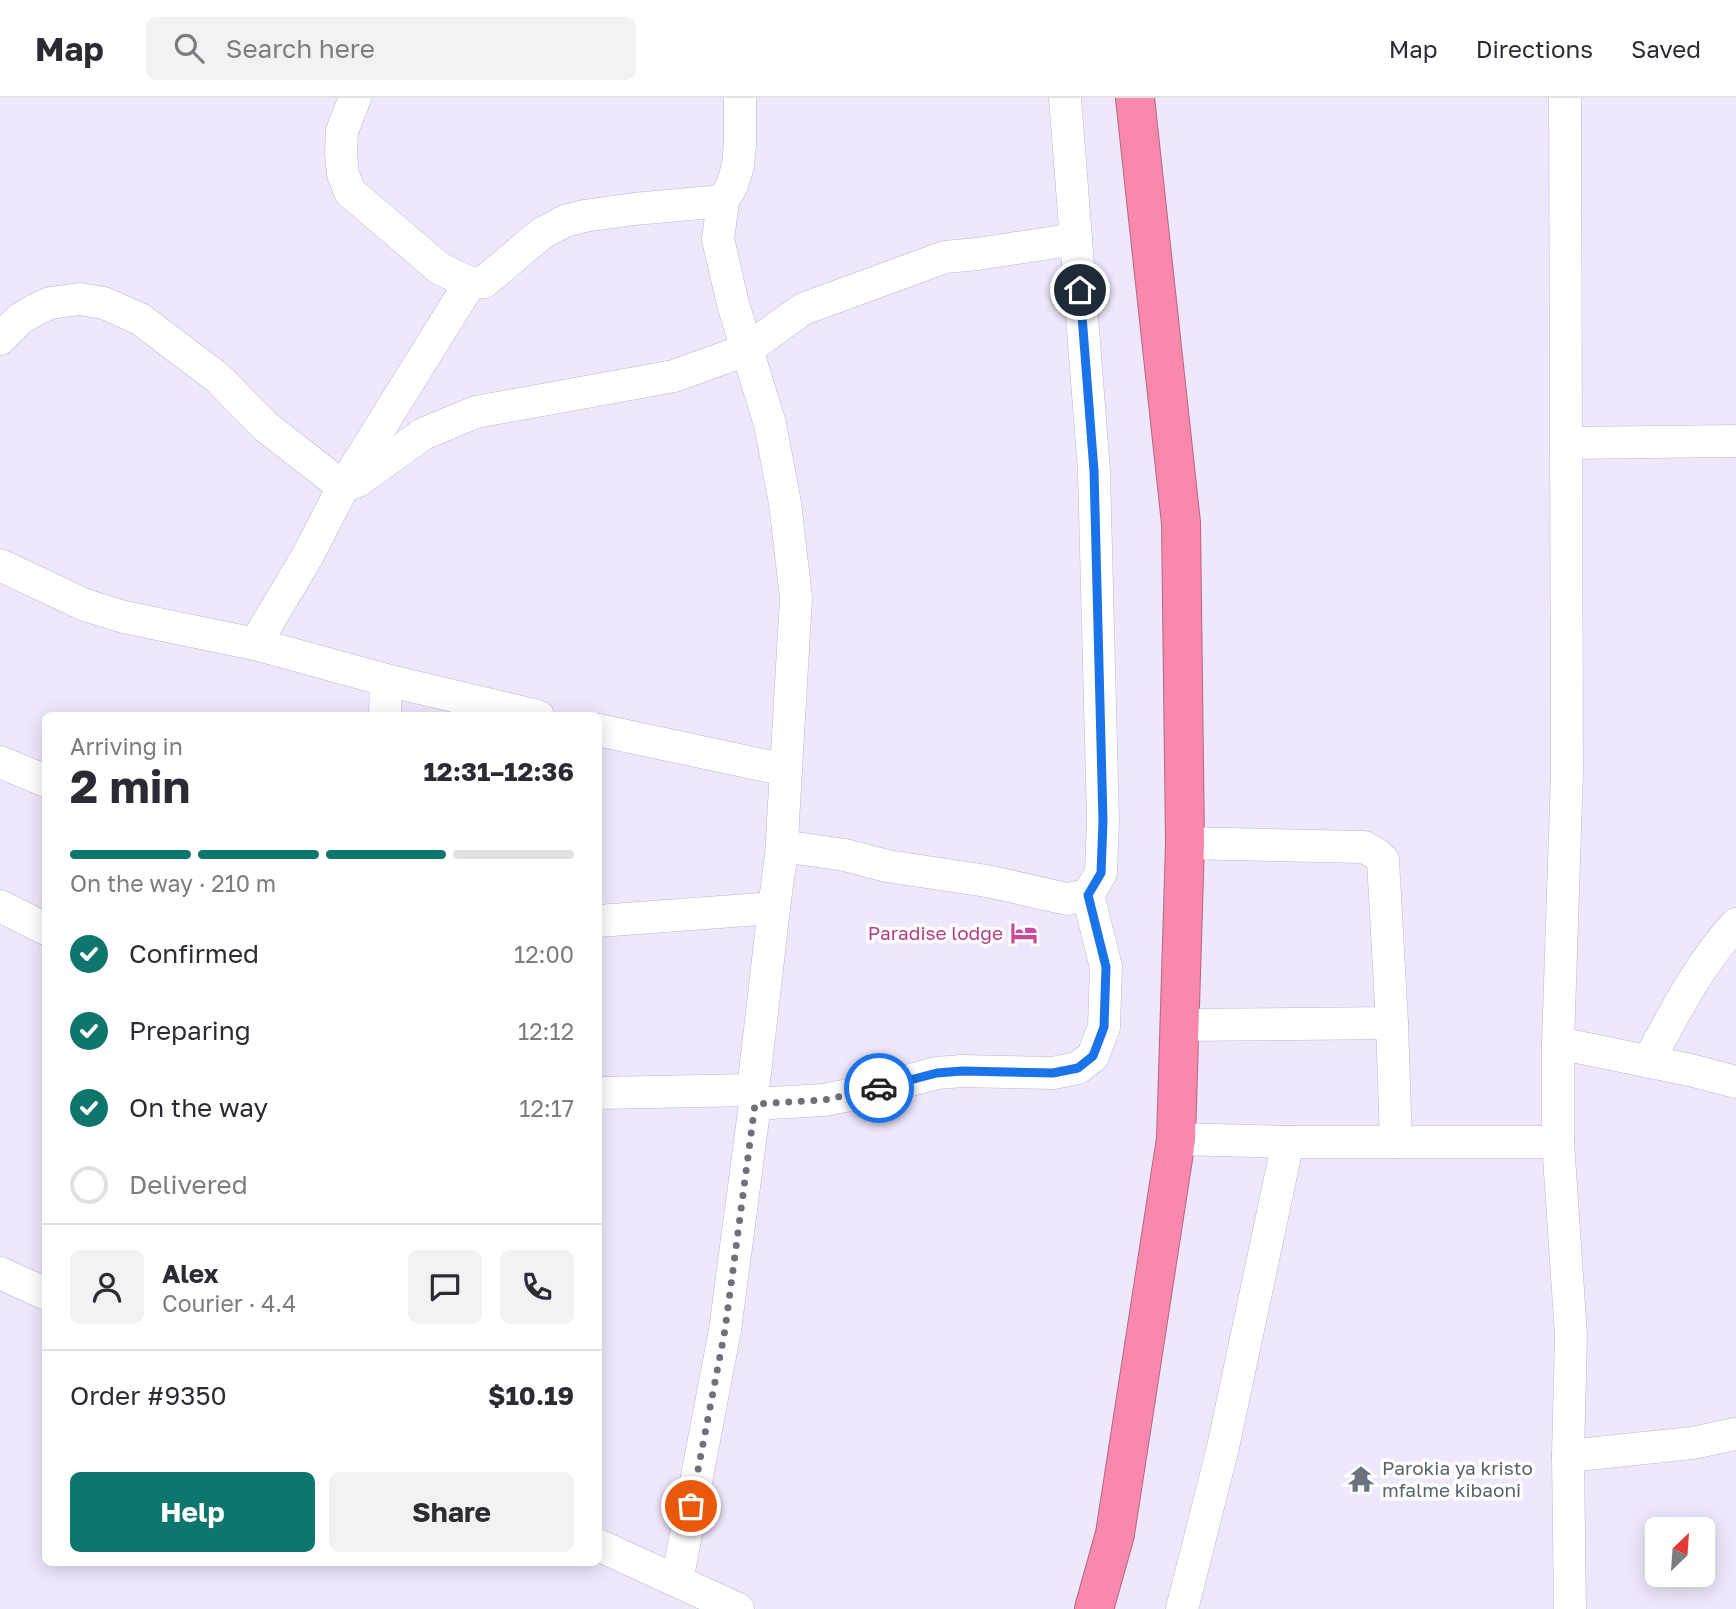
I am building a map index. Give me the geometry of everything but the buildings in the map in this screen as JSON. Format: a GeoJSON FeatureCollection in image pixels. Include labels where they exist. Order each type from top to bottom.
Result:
{"type":"FeatureCollection","features":[{"type":"Feature","properties":{"kind":"highway"},"geometry":{"type":"LineString","coordinates":[[1094,1609],[1115,1534],[1176,1139],[1185,843],[1181,523],[1135,98]]}},
{"type":"Feature","properties":{"kind":"street"},"geometry":{"type":"LineString","coordinates":[[355,98],[342,131],[342,174],[350,192],[439,268],[470,283],[484,282],[541,234],[565,221],[634,209],[723,201]]}},
{"type":"Feature","properties":{"kind":"street"},"geometry":{"type":"LineString","coordinates":[[677,1581],[725,1330],[754,1097],[782,846],[796,598],[785,503],[770,424],[733,304],[718,239],[723,201],[738,166],[740,98]]}},
{"type":"Feature","properties":{"kind":"street"},"geometry":{"type":"LineString","coordinates":[[602,1093],[824,1100],[937,1073],[1053,1073],[1078,1068],[1093,1056],[1104,1027],[1106,967],[1088,895],[1101,873],[1103,821],[1094,471],[1065,98]]}},
{"type":"Feature","properties":{"kind":"street"},"geometry":{"type":"LineString","coordinates":[[1565,98],[1567,771],[1558,1043],[1558,1142],[1571,1335],[1568,1456],[1570,1609]]}},
{"type":"Feature","properties":{"kind":"street"},"geometry":{"type":"LineString","coordinates":[[343,486],[358,481],[423,434],[476,412],[674,376],[746,349],[803,309],[945,257],[1076,239]]}},
{"type":"Feature","properties":{"kind":"street"},"geometry":{"type":"LineString","coordinates":[[255,644],[308,555],[343,486],[470,283]]}},
{"type":"Feature","properties":{"kind":"street"},"geometry":{"type":"LineString","coordinates":[[0,339],[20,319],[50,303],[80,299],[104,303],[140,320],[218,378],[265,426],[343,486]]}},
{"type":"Feature","properties":{"kind":"street"},"geometry":{"type":"LineString","coordinates":[[1567,443],[1736,441]]}},
{"type":"Feature","properties":{"kind":"street"},"geometry":{"type":"LineString","coordinates":[[0,565],[85,605],[111,613],[255,644],[386,680],[521,712]]}},
{"type":"Feature","properties":{"kind":"street"},"geometry":{"type":"LineString","coordinates":[[385,712],[386,680]]}},
{"type":"Feature","properties":{"kind":"street"},"geometry":{"type":"LineString","coordinates":[[602,731],[786,770]]}},
{"type":"Feature","properties":{"kind":"street"},"geometry":{"type":"LineString","coordinates":[[0,762],[42,779]]}},
{"type":"Feature","properties":{"kind":"street"},"geometry":{"type":"LineString","coordinates":[[1185,843],[1364,847],[1383,860],[1396,1142]]}},
{"type":"Feature","properties":{"kind":"street"},"geometry":{"type":"LineString","coordinates":[[782,846],[987,881],[1067,899],[1088,895]]}},
{"type":"Feature","properties":{"kind":"street"},"geometry":{"type":"LineString","coordinates":[[0,906],[42,927]]}},
{"type":"Feature","properties":{"kind":"street"},"geometry":{"type":"LineString","coordinates":[[602,921],[774,908]]}},
{"type":"Feature","properties":{"kind":"street"},"geometry":{"type":"LineString","coordinates":[[1648,1062],[1693,981],[1736,924]]}},
{"type":"Feature","properties":{"kind":"street"},"geometry":{"type":"LineString","coordinates":[[1179,1025],[1392,1023]]}},
{"type":"Feature","properties":{"kind":"street"},"geometry":{"type":"LineString","coordinates":[[1558,1043],[1736,1082]]}},
{"type":"Feature","properties":{"kind":"street"},"geometry":{"type":"LineString","coordinates":[[1176,1139],[1287,1142],[1558,1142]]}},
{"type":"Feature","properties":{"kind":"street"},"geometry":{"type":"LineString","coordinates":[[1182,1609],[1223,1447],[1287,1142]]}},
{"type":"Feature","properties":{"kind":"street"},"geometry":{"type":"LineString","coordinates":[[0,1273],[42,1292]]}},
{"type":"Feature","properties":{"kind":"street"},"geometry":{"type":"LineString","coordinates":[[1568,1456],[1692,1443],[1736,1434]]}},
{"type":"Feature","properties":{"kind":"street"},"geometry":{"type":"LineString","coordinates":[[602,1547],[738,1609]]}},
{"type":"Feature","properties":{"kind":"way so far"},"geometry":{"type":"LineString","coordinates":[[691,1506],[725,1330],[755,1104],[824,1100],[879,1088]]}},
{"type":"Feature","properties":{"kind":"place","name":"Paradise lodge"},"geometry":{"type":"Point","coordinates":[1024,933]}},
{"type":"Feature","properties":{"kind":"place","name":"Parokia ya kristo mfalme kibaoni"},"geometry":{"type":"Point","coordinates":[1361,1479]}},
{"type":"Feature","properties":{"kind":"route"},"geometry":{"type":"LineString","coordinates":[[879,1088],[937,1073],[1053,1073],[1078,1068],[1093,1056],[1104,1027],[1106,967],[1088,895],[1101,873],[1103,821],[1094,471],[1080,290]]}}]}
